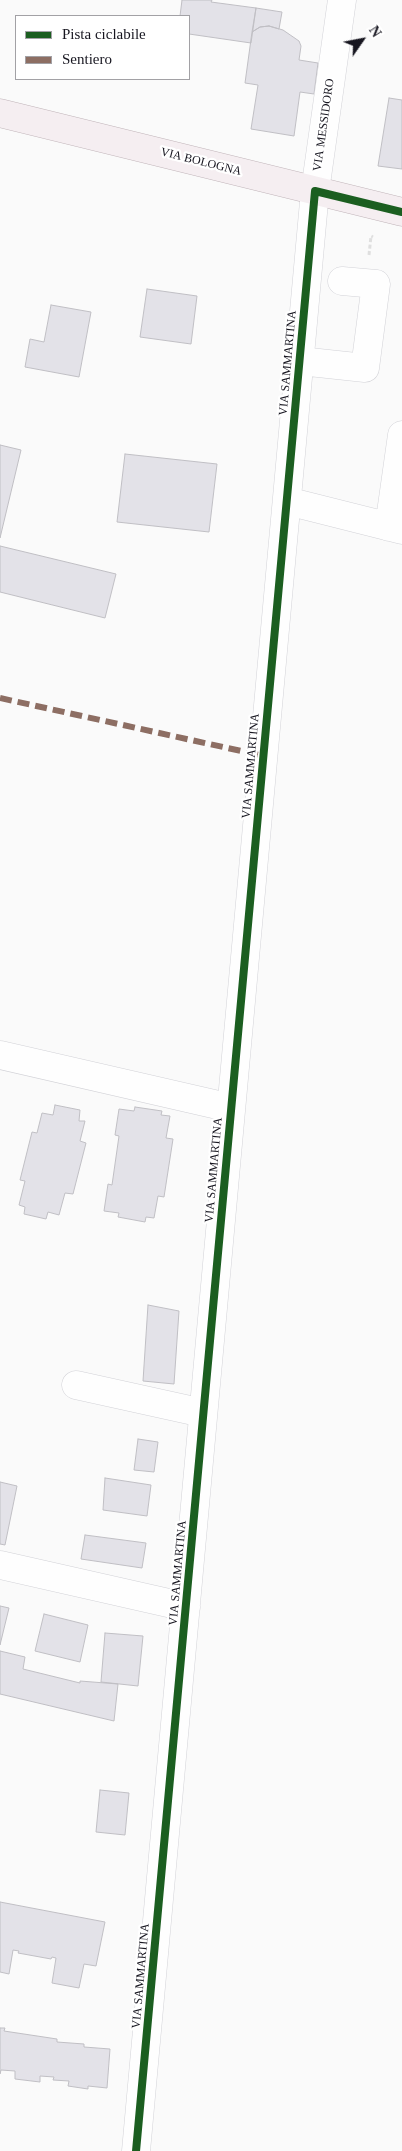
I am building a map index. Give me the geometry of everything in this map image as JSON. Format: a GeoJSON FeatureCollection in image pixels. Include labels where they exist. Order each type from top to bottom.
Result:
{"type":"FeatureCollection","features":[{"type":"Feature","properties":{"kind":"main road","name":"VIA BOLOGNA"},"geometry":{"type":"LineString","coordinates":[[0,113],[402,212]]}},
{"type":"Feature","properties":{"kind":"street","name":"VIA MESSIDORO"},"geometry":{"type":"LineString","coordinates":[[315,191],[342,0]]}},
{"type":"Feature","properties":{"kind":"street","name":"VIA SAMMARTINA"},"geometry":{"type":"LineString","coordinates":[[136,2151],[315,191]]}},
{"type":"Feature","properties":{"kind":"street"},"geometry":{"type":"LineString","coordinates":[[300,361],[366,368],[376,284],[342,281]]}},
{"type":"Feature","properties":{"kind":"street"},"geometry":{"type":"LineString","coordinates":[[287,501],[395,528],[402,435]]}},
{"type":"Feature","properties":{"kind":"street","name":"VIA SAMMARTINA"},"geometry":{"type":"LineString","coordinates":[[0,1055],[231,1108]]}},
{"type":"Feature","properties":{"kind":"street"},"geometry":{"type":"LineString","coordinates":[[76,1385],[204,1413]]}},
{"type":"Feature","properties":{"kind":"street","name":"VIA SAMMARTINA"},"geometry":{"type":"LineString","coordinates":[[0,1565],[186,1607]]}},
{"type":"Feature","properties":{"kind":"building"},"geometry":{"type":"Polygon","coordinates":[[[182,0],[212,0],[211,2],[256,8],[251,43],[190,34],[190,15],[180,15],[182,0]]]}},
{"type":"Feature","properties":{"kind":"building"},"geometry":{"type":"Polygon","coordinates":[[[256,8],[282,12],[279,29],[269,26],[260,27],[252,32],[256,8]]]}},
{"type":"Feature","properties":{"kind":"building"},"geometry":{"type":"Polygon","coordinates":[[[269,26],[283,30],[299,41],[301,46],[299,60],[318,63],[314,94],[300,92],[294,136],[251,129],[258,85],[245,83],[252,32],[260,27],[269,26]]]}},
{"type":"Feature","properties":{"kind":"building"},"geometry":{"type":"Polygon","coordinates":[[[389,98],[402,100],[402,169],[378,166],[389,98]]]}},
{"type":"Feature","properties":{"kind":"building"},"geometry":{"type":"Polygon","coordinates":[[[147,289],[197,296],[191,344],[140,337],[147,289]]]}},
{"type":"Feature","properties":{"kind":"building"},"geometry":{"type":"Polygon","coordinates":[[[51,305],[91,312],[79,377],[25,367],[30,339],[44,342],[51,305]]]}},
{"type":"Feature","properties":{"kind":"building"},"geometry":{"type":"Polygon","coordinates":[[[0,445],[21,450],[0,538],[0,445]]]}},
{"type":"Feature","properties":{"kind":"building"},"geometry":{"type":"Polygon","coordinates":[[[125,454],[217,464],[209,532],[117,522],[125,454]]]}},
{"type":"Feature","properties":{"kind":"building"},"geometry":{"type":"Polygon","coordinates":[[[0,546],[116,574],[105,618],[0,592],[0,546]]]}},
{"type":"Feature","properties":{"kind":"building"},"geometry":{"type":"Polygon","coordinates":[[[55,1105],[80,1110],[79,1121],[85,1121],[80,1141],[86,1143],[73,1194],[65,1193],[59,1215],[48,1212],[46,1219],[24,1214],[25,1207],[19,1205],[25,1181],[20,1180],[32,1132],[37,1133],[42,1113],[53,1115],[55,1105]]]}},
{"type":"Feature","properties":{"kind":"building"},"geometry":{"type":"Polygon","coordinates":[[[135,1107],[162,1111],[161,1115],[170,1116],[166,1138],[173,1139],[164,1197],[158,1196],[154,1218],[146,1217],[145,1222],[118,1217],[119,1213],[104,1211],[108,1184],[112,1185],[119,1136],[115,1135],[119,1109],[134,1111],[135,1107]]]}},
{"type":"Feature","properties":{"kind":"building"},"geometry":{"type":"Polygon","coordinates":[[[148,1305],[179,1311],[174,1384],[143,1381],[148,1305]]]}},
{"type":"Feature","properties":{"kind":"building"},"geometry":{"type":"Polygon","coordinates":[[[138,1439],[158,1442],[154,1472],[134,1470],[138,1439]]]}},
{"type":"Feature","properties":{"kind":"building"},"geometry":{"type":"Polygon","coordinates":[[[105,1478],[151,1485],[147,1516],[103,1510],[105,1478]]]}},
{"type":"Feature","properties":{"kind":"building"},"geometry":{"type":"Polygon","coordinates":[[[0,1482],[17,1486],[5,1545],[0,1544],[0,1482]]]}},
{"type":"Feature","properties":{"kind":"building"},"geometry":{"type":"Polygon","coordinates":[[[85,1535],[146,1543],[142,1568],[81,1559],[85,1535]]]}},
{"type":"Feature","properties":{"kind":"building"},"geometry":{"type":"Polygon","coordinates":[[[0,1606],[9,1608],[0,1645],[0,1606]]]}},
{"type":"Feature","properties":{"kind":"building"},"geometry":{"type":"Polygon","coordinates":[[[44,1614],[88,1625],[80,1662],[35,1651],[44,1614]]]}},
{"type":"Feature","properties":{"kind":"building"},"geometry":{"type":"Polygon","coordinates":[[[105,1633],[143,1636],[138,1686],[101,1682],[105,1633]]]}},
{"type":"Feature","properties":{"kind":"building"},"geometry":{"type":"Polygon","coordinates":[[[0,1651],[25,1657],[23,1669],[80,1683],[80,1681],[118,1684],[114,1721],[0,1694],[0,1651]]]}},
{"type":"Feature","properties":{"kind":"building"},"geometry":{"type":"Polygon","coordinates":[[[100,1790],[129,1793],[125,1835],[96,1832],[100,1790]]]}},
{"type":"Feature","properties":{"kind":"building"},"geometry":{"type":"Polygon","coordinates":[[[0,1902],[105,1922],[96,1966],[84,1964],[79,1988],[52,1983],[56,1958],[52,1957],[51,1959],[18,1953],[19,1951],[13,1950],[9,1974],[0,1972],[0,1902]]]}},
{"type":"Feature","properties":{"kind":"building"},"geometry":{"type":"Polygon","coordinates":[[[0,2028],[5,2028],[4,2031],[57,2039],[57,2042],[84,2044],[84,2047],[110,2049],[107,2088],[88,2086],[88,2089],[68,2086],[69,2081],[53,2080],[54,2077],[40,2076],[40,2082],[15,2079],[15,2071],[1,2070],[0,2074],[0,2028]]]}},
{"type":"Feature","properties":{"kind":"marked path"},"geometry":{"type":"LineString","coordinates":[[0,698],[264,756]]}},
{"type":"Feature","properties":{"kind":"cycle path"},"geometry":{"type":"LineString","coordinates":[[136,2151],[315,191],[402,212]]}}]}
